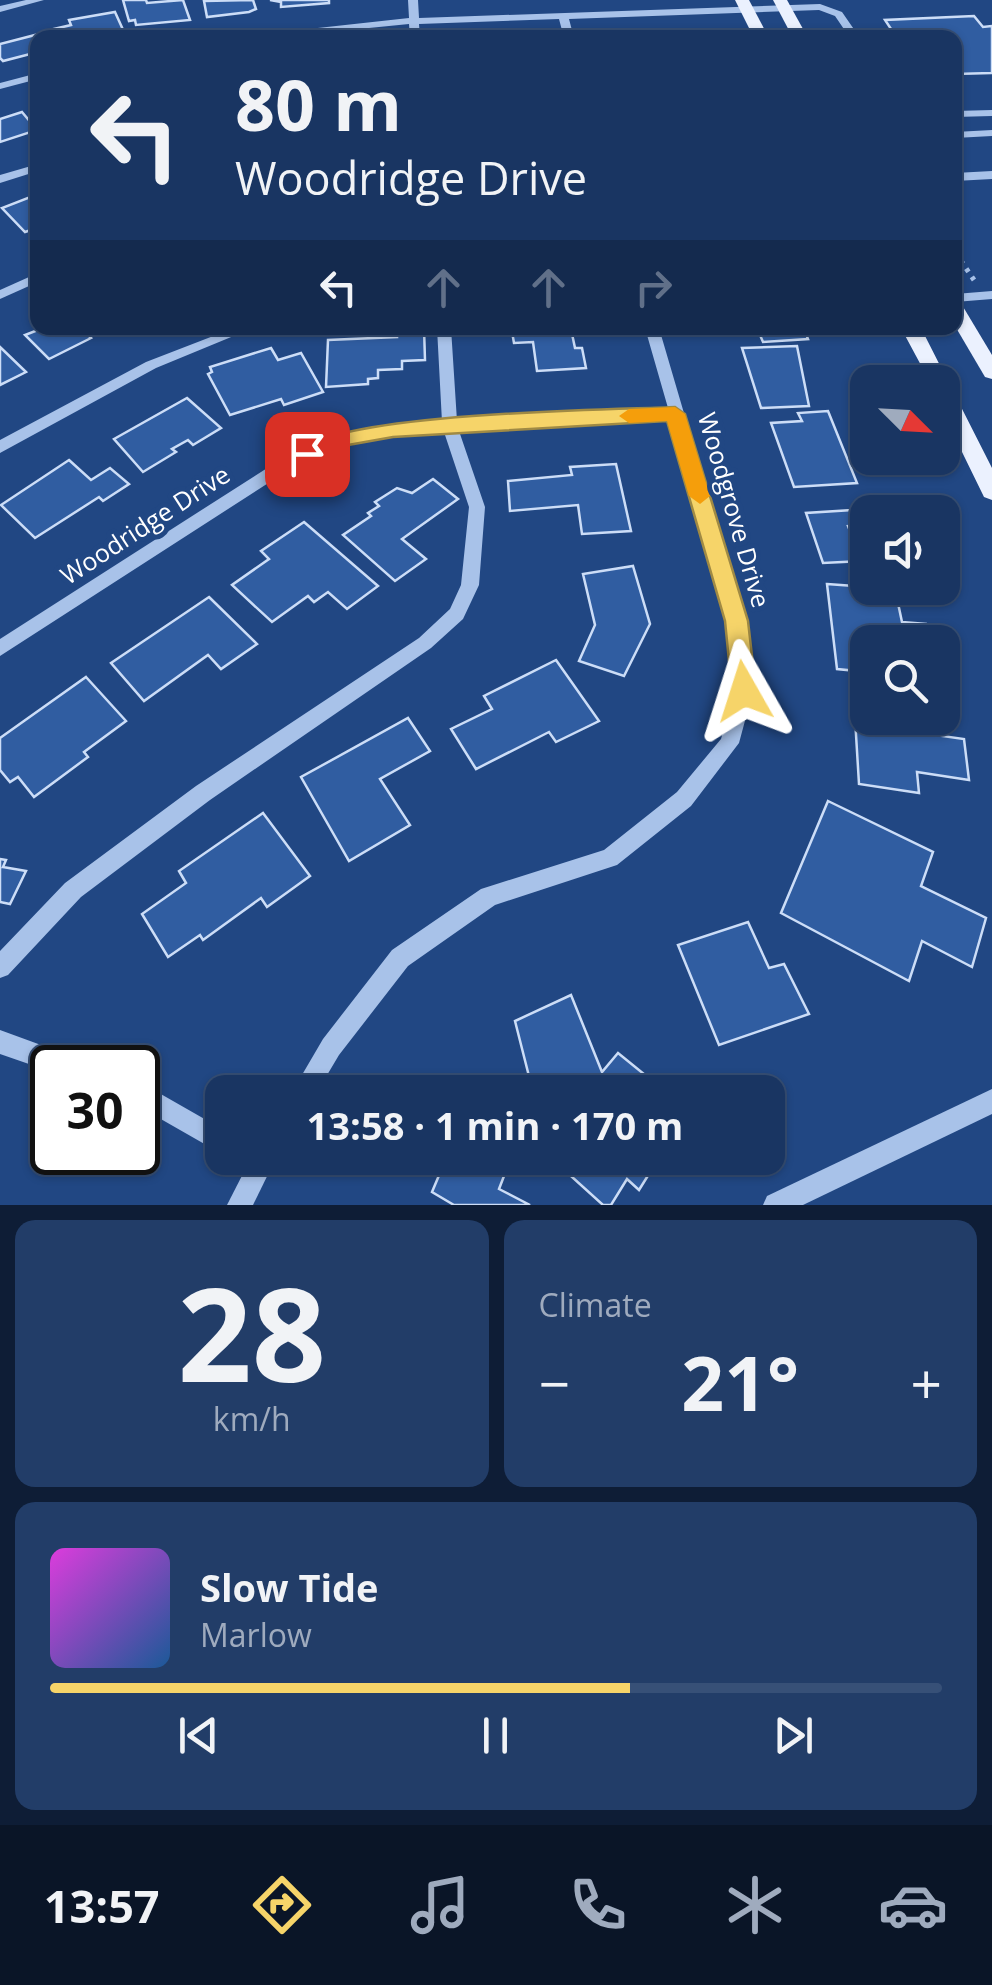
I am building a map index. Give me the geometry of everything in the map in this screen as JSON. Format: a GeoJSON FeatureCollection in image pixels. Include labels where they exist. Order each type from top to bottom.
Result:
{"type":"FeatureCollection","features":[{"type":"Feature","properties":{"kind":"main road"},"geometry":{"type":"LineString","coordinates":[[744,4],[758,30]]}},
{"type":"Feature","properties":{"kind":"main road"},"geometry":{"type":"LineString","coordinates":[[782,4],[796,30]]}},
{"type":"Feature","properties":{"kind":"main road"},"geometry":{"type":"LineString","coordinates":[[962,317],[985,345],[992,372]]}},
{"type":"Feature","properties":{"kind":"main road"},"geometry":{"type":"LineString","coordinates":[[915,335],[930,365]]}},
{"type":"Feature","properties":{"kind":"main road"},"geometry":{"type":"LineString","coordinates":[[960,424],[992,491]]}},
{"type":"Feature","properties":{"kind":"street"},"geometry":{"type":"LineString","coordinates":[[0,9],[39,0]]}},
{"type":"Feature","properties":{"kind":"street"},"geometry":{"type":"LineString","coordinates":[[413,0],[415,30]]}},
{"type":"Feature","properties":{"kind":"street"},"geometry":{"type":"LineString","coordinates":[[313,30],[414,20],[744,4],[835,10],[849,30]]}},
{"type":"Feature","properties":{"kind":"street"},"geometry":{"type":"LineString","coordinates":[[563,15],[568,30]]}},
{"type":"Feature","properties":{"kind":"street"},"geometry":{"type":"LineString","coordinates":[[0,86],[30,78]]}},
{"type":"Feature","properties":{"kind":"street"},"geometry":{"type":"LineString","coordinates":[[962,114],[992,113]]}},
{"type":"Feature","properties":{"kind":"street"},"geometry":{"type":"LineString","coordinates":[[962,135],[992,133]]}},
{"type":"Feature","properties":{"kind":"street"},"geometry":{"type":"LineString","coordinates":[[0,179],[30,170]]}},
{"type":"Feature","properties":{"kind":"street"},"geometry":{"type":"LineString","coordinates":[[962,177],[992,175]]}},
{"type":"Feature","properties":{"kind":"street"},"geometry":{"type":"LineString","coordinates":[[0,295],[30,281]]}},
{"type":"Feature","properties":{"kind":"street"},"geometry":{"type":"LineString","coordinates":[[962,298],[992,296]]}},
{"type":"Feature","properties":{"kind":"street"},"geometry":{"type":"LineString","coordinates":[[0,447],[151,365],[228,335]]}},
{"type":"Feature","properties":{"kind":"street"},"geometry":{"type":"LineString","coordinates":[[0,967],[73,890],[202,793],[426,642],[457,614],[470,585],[478,507],[450,427],[444,335]]}},
{"type":"Feature","properties":{"kind":"street","name":"Woodgrove Drive"},"geometry":{"type":"LineString","coordinates":[[314,1075],[331,1047],[400,958],[489,896],[610,858],[684,799],[728,744],[744,691],[736,621],[654,335]]}},
{"type":"Feature","properties":{"kind":"street","name":"Woodridge Drive"},"geometry":{"type":"LineString","coordinates":[[0,648],[282,467],[332,441],[393,430],[675,414]]}},
{"type":"Feature","properties":{"kind":"street"},"geometry":{"type":"LineString","coordinates":[[0,1042],[30,1053]]}},
{"type":"Feature","properties":{"kind":"street"},"geometry":{"type":"LineString","coordinates":[[776,1205],[992,1101]]}},
{"type":"Feature","properties":{"kind":"street"},"geometry":{"type":"LineString","coordinates":[[160,1106],[205,1132]]}},
{"type":"Feature","properties":{"kind":"street"},"geometry":{"type":"LineString","coordinates":[[240,1205],[252,1175]]}},
{"type":"Feature","properties":{"kind":"building"},"geometry":{"type":"Polygon","coordinates":[[[123,0],[183,0],[190,20],[136,25],[135,20],[129,21],[123,0]]]}},
{"type":"Feature","properties":{"kind":"building"},"geometry":{"type":"Polygon","coordinates":[[[253,0],[256,9],[249,12],[207,17],[204,1],[253,0]]]}},
{"type":"Feature","properties":{"kind":"building"},"geometry":{"type":"Polygon","coordinates":[[[270,0],[329,3],[281,7],[281,2],[270,0]]]}},
{"type":"Feature","properties":{"kind":"building"},"geometry":{"type":"Polygon","coordinates":[[[115,12],[123,30],[54,30],[71,25],[69,20],[115,12]]]}},
{"type":"Feature","properties":{"kind":"building"},"geometry":{"type":"Polygon","coordinates":[[[974,16],[983,27],[992,26],[992,73],[962,74],[962,30],[892,30],[885,20],[974,16]]]}},
{"type":"Feature","properties":{"kind":"building"},"geometry":{"type":"Polygon","coordinates":[[[30,36],[30,54],[3,61],[0,44],[30,36]]]}},
{"type":"Feature","properties":{"kind":"building"},"geometry":{"type":"Polygon","coordinates":[[[22,112],[30,122],[30,132],[0,142],[0,119],[22,112]]]}},
{"type":"Feature","properties":{"kind":"building"},"geometry":{"type":"Polygon","coordinates":[[[30,197],[30,230],[25,232],[2,208],[30,197]]]}},
{"type":"Feature","properties":{"kind":"building"},"geometry":{"type":"Polygon","coordinates":[[[25,335],[88,335],[91,338],[49,359],[25,335]]]}},
{"type":"Feature","properties":{"kind":"building"},"geometry":{"type":"Polygon","coordinates":[[[424,335],[425,360],[402,361],[402,369],[378,370],[378,378],[368,379],[368,384],[326,387],[328,340],[424,335]]]}},
{"type":"Feature","properties":{"kind":"building"},"geometry":{"type":"Polygon","coordinates":[[[513,335],[572,335],[575,348],[582,348],[586,368],[537,371],[533,342],[514,343],[513,335]]]}},
{"type":"Feature","properties":{"kind":"building"},"geometry":{"type":"Polygon","coordinates":[[[760,335],[806,335],[808,339],[763,342],[760,335]]]}},
{"type":"Feature","properties":{"kind":"building"},"geometry":{"type":"Polygon","coordinates":[[[797,346],[809,406],[761,408],[742,348],[797,346]]]}},
{"type":"Feature","properties":{"kind":"building"},"geometry":{"type":"Polygon","coordinates":[[[0,347],[26,372],[0,385],[0,347]]]}},
{"type":"Feature","properties":{"kind":"building"},"geometry":{"type":"Polygon","coordinates":[[[271,348],[278,360],[301,353],[323,392],[284,405],[281,399],[230,415],[208,374],[212,372],[210,367],[271,348]]]}},
{"type":"Feature","properties":{"kind":"building"},"geometry":{"type":"Polygon","coordinates":[[[187,398],[221,428],[193,445],[188,440],[172,449],[176,452],[143,472],[114,439],[187,398]]]}},
{"type":"Feature","properties":{"kind":"building"},"geometry":{"type":"Polygon","coordinates":[[[828,411],[850,466],[850,475],[857,483],[794,487],[771,423],[802,421],[798,413],[828,411]]]}},
{"type":"Feature","properties":{"kind":"building"},"geometry":{"type":"Polygon","coordinates":[[[69,460],[91,480],[110,468],[129,484],[103,501],[99,497],[35,538],[1,505],[69,460]]]}},
{"type":"Feature","properties":{"kind":"building"},"geometry":{"type":"Polygon","coordinates":[[[616,464],[631,531],[582,534],[578,505],[510,511],[508,481],[572,475],[570,467],[616,464]]]}},
{"type":"Feature","properties":{"kind":"building"},"geometry":{"type":"Polygon","coordinates":[[[433,479],[458,499],[402,539],[426,559],[395,581],[343,535],[371,516],[368,513],[379,506],[375,502],[397,488],[412,493],[433,479]]]}},
{"type":"Feature","properties":{"kind":"building"},"geometry":{"type":"Polygon","coordinates":[[[850,510],[850,562],[823,563],[806,513],[850,510]]]}},
{"type":"Feature","properties":{"kind":"building"},"geometry":{"type":"Polygon","coordinates":[[[304,522],[378,586],[347,609],[328,592],[314,602],[308,596],[272,622],[232,585],[269,559],[261,551],[304,522]]]}},
{"type":"Feature","properties":{"kind":"building"},"geometry":{"type":"Polygon","coordinates":[[[633,566],[650,624],[624,676],[579,661],[595,625],[583,574],[633,566]]]}},
{"type":"Feature","properties":{"kind":"building"},"geometry":{"type":"Polygon","coordinates":[[[827,584],[850,586],[850,605],[898,605],[902,622],[926,624],[850,625],[850,670],[837,669],[827,584]]]}},
{"type":"Feature","properties":{"kind":"building"},"geometry":{"type":"Polygon","coordinates":[[[209,597],[257,644],[221,669],[208,655],[144,701],[111,663],[209,597]]]}},
{"type":"Feature","properties":{"kind":"building"},"geometry":{"type":"Polygon","coordinates":[[[556,660],[599,721],[556,742],[549,732],[476,769],[451,729],[492,709],[484,696],[556,660]]]}},
{"type":"Feature","properties":{"kind":"building"},"geometry":{"type":"Polygon","coordinates":[[[86,677],[126,721],[84,752],[88,757],[34,797],[18,777],[10,782],[0,770],[0,738],[86,677]]]}},
{"type":"Feature","properties":{"kind":"building"},"geometry":{"type":"Polygon","coordinates":[[[408,718],[430,751],[380,779],[410,825],[349,861],[301,777],[408,718]]]}},
{"type":"Feature","properties":{"kind":"building"},"geometry":{"type":"Polygon","coordinates":[[[856,735],[964,739],[969,780],[917,772],[919,793],[859,784],[856,735]]]}},
{"type":"Feature","properties":{"kind":"building"},"geometry":{"type":"Polygon","coordinates":[[[828,801],[933,852],[921,886],[986,918],[972,967],[922,941],[909,981],[781,913],[828,801]]]}},
{"type":"Feature","properties":{"kind":"building"},"geometry":{"type":"Polygon","coordinates":[[[263,813],[310,876],[267,907],[261,898],[203,940],[200,935],[168,957],[142,914],[186,883],[179,871],[263,813]]]}},
{"type":"Feature","properties":{"kind":"building"},"geometry":{"type":"Polygon","coordinates":[[[0,859],[6,860],[3,867],[26,871],[10,904],[0,902],[0,859]]]}},
{"type":"Feature","properties":{"kind":"building"},"geometry":{"type":"Polygon","coordinates":[[[748,922],[769,968],[784,964],[809,1014],[719,1045],[678,945],[748,922]]]}},
{"type":"Feature","properties":{"kind":"building"},"geometry":{"type":"Polygon","coordinates":[[[571,995],[602,1072],[618,1053],[645,1075],[529,1075],[515,1021],[571,995]]]}},
{"type":"Feature","properties":{"kind":"building"},"geometry":{"type":"Polygon","coordinates":[[[439,1175],[504,1175],[499,1189],[530,1205],[454,1205],[432,1192],[439,1175]]]}},
{"type":"Feature","properties":{"kind":"building"},"geometry":{"type":"Polygon","coordinates":[[[570,1175],[648,1175],[639,1190],[627,1179],[611,1205],[603,1205],[570,1175]]]}},
{"type":"Feature","properties":{"kind":"slow traffic"},"geometry":{"type":"LineString","coordinates":[[629,416],[675,414],[700,496]]}},
{"type":"Feature","properties":{"kind":"route"},"geometry":{"type":"LineString","coordinates":[[307,454],[332,441],[393,430],[675,414],[736,621],[744,691]]}}]}
